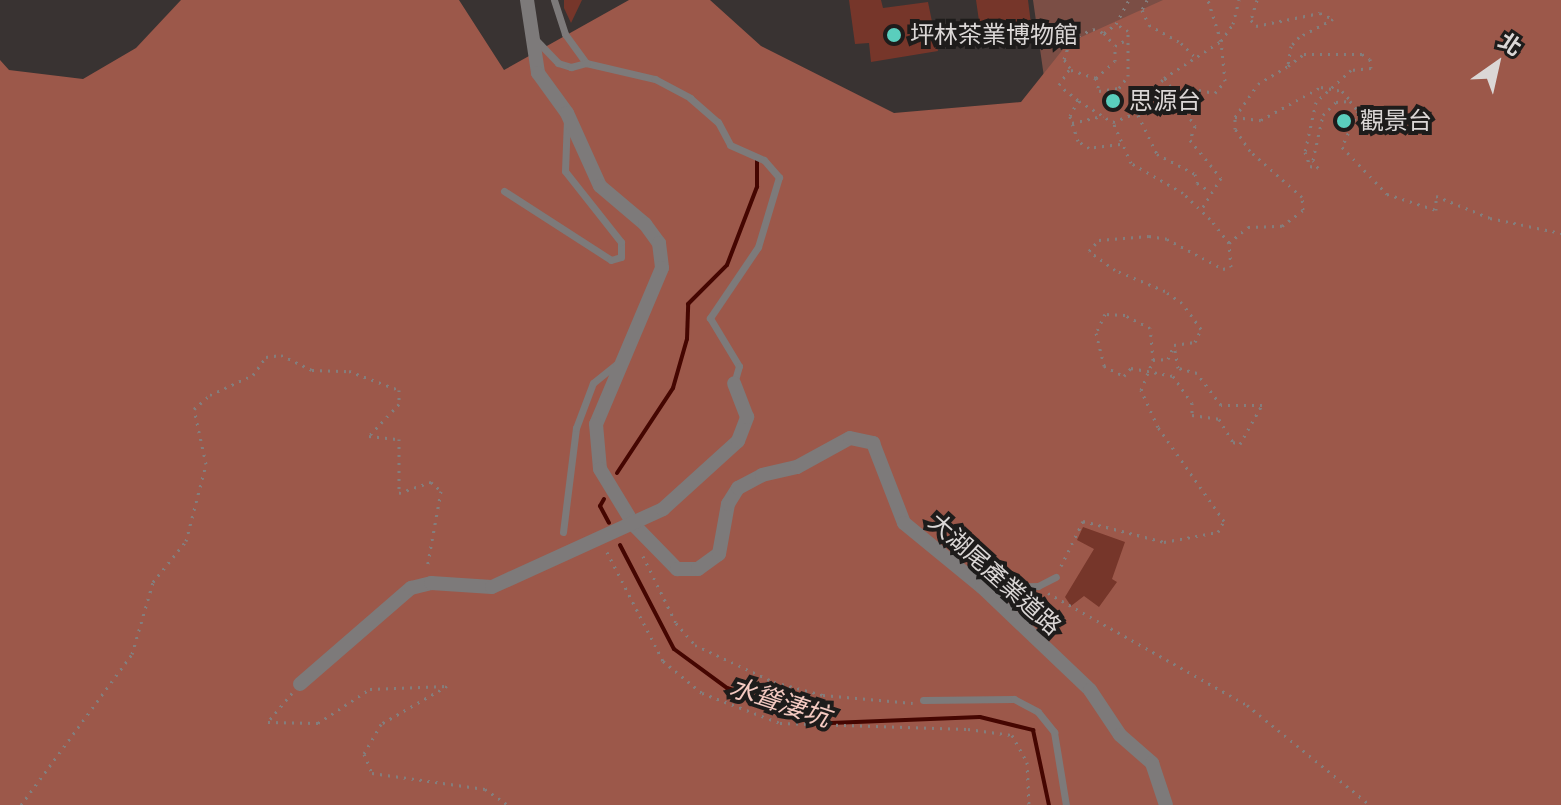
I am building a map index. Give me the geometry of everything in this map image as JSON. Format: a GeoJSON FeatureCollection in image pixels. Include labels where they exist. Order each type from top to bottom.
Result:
{"type":"FeatureCollection","features":[{"type":"Feature","properties":{"kind":"street","name":"大湖尾產業道路"},"geometry":{"type":"LineString","coordinates":[[527,0],[529,33],[538,73],[567,113],[600,186],[645,224],[659,243],[662,268],[630,354],[596,424],[595,447],[600,469],[634,525],[677,569],[698,569],[719,554],[728,504],[738,488],[762,475],[797,467],[850,438],[862,439],[879,452],[904,523],[982,587],[1090,690],[1120,735],[1152,763],[1166,805]]}},
{"type":"Feature","properties":{"kind":"street"},"geometry":{"type":"LineString","coordinates":[[300,684],[411,588],[431,583],[492,587],[634,525],[663,509],[738,441],[747,417],[734,383]]}},
{"type":"Feature","properties":{"kind":"lane"},"geometry":{"type":"LineString","coordinates":[[554,0],[565,34],[586,63]]}},
{"type":"Feature","properties":{"kind":"lane"},"geometry":{"type":"LineString","coordinates":[[529,33],[558,63],[571,67],[586,63],[655,79],[690,98],[718,122],[730,145],[764,160],[779,177],[758,247],[710,318],[739,366],[734,383]]}},
{"type":"Feature","properties":{"kind":"lane"},"geometry":{"type":"LineString","coordinates":[[504,191],[611,260],[621,257],[621,242],[565,171],[567,113]]}},
{"type":"Feature","properties":{"kind":"lane"},"geometry":{"type":"LineString","coordinates":[[563,532],[576,428],[593,383],[630,354]]}},
{"type":"Feature","properties":{"kind":"lane"},"geometry":{"type":"LineString","coordinates":[[982,587],[1038,586],[1056,577]]}},
{"type":"Feature","properties":{"kind":"lane"},"geometry":{"type":"LineString","coordinates":[[923,702],[1014,699],[1038,712],[1054,732],[1066,805]]}},
{"type":"Feature","properties":{"kind":"path"},"geometry":{"type":"LineString","coordinates":[[1104,33],[1116,24],[1129,0]]}},
{"type":"Feature","properties":{"kind":"path"},"geometry":{"type":"LineString","coordinates":[[1147,0],[1142,10],[1149,25],[1181,43],[1198,60]]}},
{"type":"Feature","properties":{"kind":"path"},"geometry":{"type":"LineString","coordinates":[[1179,99],[1199,90],[1222,89],[1221,41],[1208,0]]}},
{"type":"Feature","properties":{"kind":"path"},"geometry":{"type":"LineString","coordinates":[[1113,122],[1137,113],[1164,78],[1198,60],[1221,41],[1233,24],[1239,0]]}},
{"type":"Feature","properties":{"kind":"path"},"geometry":{"type":"LineString","coordinates":[[1257,0],[1251,20],[1260,27],[1310,14],[1333,19],[1299,37],[1291,46],[1288,66]]}},
{"type":"Feature","properties":{"kind":"path"},"geometry":{"type":"LineString","coordinates":[[1096,78],[1099,91],[1119,88],[1128,76],[1124,41],[1128,31],[1116,24]]}},
{"type":"Feature","properties":{"kind":"path"},"geometry":{"type":"LineString","coordinates":[[1093,29],[1104,33],[1115,46],[1115,61],[1096,78],[1080,77],[1064,59],[1071,39],[1093,29]]}},
{"type":"Feature","properties":{"kind":"path"},"geometry":{"type":"LineString","coordinates":[[1115,46],[1124,41]]}},
{"type":"Feature","properties":{"kind":"path"},"geometry":{"type":"LineString","coordinates":[[1229,243],[1248,227],[1282,226],[1303,210],[1302,197],[1250,151],[1235,129],[1235,117],[1258,84],[1304,54],[1362,54],[1370,59],[1371,68],[1351,70],[1329,87],[1312,114],[1305,152],[1310,166],[1318,168],[1313,160],[1323,115],[1336,102],[1350,101]]}},
{"type":"Feature","properties":{"kind":"path"},"geometry":{"type":"LineString","coordinates":[[1070,68],[1059,85],[1113,122],[1120,144],[1139,169],[1183,193],[1229,243],[1234,258],[1231,267],[1223,269],[1167,239],[1112,237],[1090,244],[1098,260],[1165,291],[1195,317],[1202,337],[1174,345]]}},
{"type":"Feature","properties":{"kind":"path"},"geometry":{"type":"LineString","coordinates":[[1164,78],[1195,126],[1190,140],[1221,178],[1210,191],[1201,210]]}},
{"type":"Feature","properties":{"kind":"path"},"geometry":{"type":"LineString","coordinates":[[1235,117],[1261,120],[1308,91],[1329,87],[1350,101],[1358,111],[1342,147],[1387,194],[1436,210],[1436,196],[1490,218],[1561,233]]}},
{"type":"Feature","properties":{"kind":"path"},"geometry":{"type":"LineString","coordinates":[[1078,100],[1071,108],[1078,141],[1089,148],[1120,144]]}},
{"type":"Feature","properties":{"kind":"path"},"geometry":{"type":"LineString","coordinates":[[1137,113],[1157,154],[1195,174],[1197,183],[1210,191]]}},
{"type":"Feature","properties":{"kind":"path"},"geometry":{"type":"LineString","coordinates":[[1072,123],[1103,116]]}},
{"type":"Feature","properties":{"kind":"path"},"geometry":{"type":"LineString","coordinates":[[1056,577],[1083,521],[1164,542],[1218,532],[1224,521],[1158,427],[1141,390],[1145,372],[1153,360],[1150,328],[1125,315],[1105,314],[1096,333],[1104,366],[1124,376],[1131,368],[1145,372],[1173,376],[1192,403],[1192,415],[1219,419],[1233,442],[1240,444],[1262,405],[1221,405],[1197,373],[1178,368],[1174,345]]}},
{"type":"Feature","properties":{"kind":"path"},"geometry":{"type":"LineString","coordinates":[[1153,360],[1168,359],[1174,345]]}},
{"type":"Feature","properties":{"kind":"path"},"geometry":{"type":"LineString","coordinates":[[21,805],[132,654],[153,582],[186,541],[206,464],[194,409],[210,395],[253,375],[266,357],[281,355],[312,370],[349,371],[399,390],[399,404],[369,436],[378,441],[399,439],[399,493],[431,482],[441,491],[427,553],[431,583]]}},
{"type":"Feature","properties":{"kind":"path"},"geometry":{"type":"LineString","coordinates":[[601,540],[663,661],[702,693],[780,723],[968,729],[1012,735],[1027,762],[1029,805]]}},
{"type":"Feature","properties":{"kind":"path"},"geometry":{"type":"LineString","coordinates":[[641,550],[676,623],[695,645],[774,682],[823,695],[923,702]]}},
{"type":"Feature","properties":{"kind":"path"},"geometry":{"type":"LineString","coordinates":[[1038,586],[1070,609],[1098,617],[1247,705],[1370,805]]}},
{"type":"Feature","properties":{"kind":"path"},"geometry":{"type":"LineString","coordinates":[[300,684],[268,722],[318,723],[370,689],[447,686],[381,724],[364,754],[372,773],[485,789],[508,805]]}},
{"type":"Feature","properties":{"kind":"shaded area"},"geometry":{"type":"Polygon","coordinates":[[[181,0],[459,0],[504,70],[629,0],[710,0],[761,46],[894,113],[1021,102],[1068,43],[1163,0],[1561,0],[1561,805],[0,805],[0,60],[9,70],[83,79],[136,48],[181,0]]]}},
{"type":"Feature","properties":{"kind":"shaded area"},"geometry":{"type":"Polygon","coordinates":[[[1033,0],[1231,0],[1055,154],[1033,0]]]}},
{"type":"Feature","properties":{"kind":"building"},"geometry":{"type":"Polygon","coordinates":[[[564,0],[582,0],[571,23],[564,8],[564,0]]]}},
{"type":"Feature","properties":{"kind":"building","name":"坪林茶業博物館"},"geometry":{"type":"Polygon","coordinates":[[[849,0],[881,0],[883,8],[928,2],[938,51],[871,62],[869,43],[855,44],[849,0]]]}},
{"type":"Feature","properties":{"kind":"building"},"geometry":{"type":"Polygon","coordinates":[[[976,0],[1028,0],[1032,32],[1025,33],[1026,41],[1012,43],[1010,24],[980,28],[976,0]]]}},
{"type":"Feature","properties":{"kind":"building"},"geometry":{"type":"Polygon","coordinates":[[[1083,527],[1125,542],[1112,579],[1117,582],[1099,607],[1084,596],[1071,606],[1065,597],[1094,549],[1077,540],[1083,527]]]}},
{"type":"Feature","properties":{"kind":"waterway","name":"水聳淒坑"},"geometry":{"type":"LineString","coordinates":[[617,473],[673,388],[687,339],[688,304],[727,265],[757,187],[757,157]]}},
{"type":"Feature","properties":{"kind":"waterway","name":"水聳淒坑"},"geometry":{"type":"LineString","coordinates":[[604,499],[600,506],[609,523]]}},
{"type":"Feature","properties":{"kind":"waterway","name":"水聳淒坑"},"geometry":{"type":"LineString","coordinates":[[620,545],[674,649],[727,688],[831,723],[980,717],[1033,730],[1049,805]]}},
{"type":"Feature","properties":{"kind":"place","name":"坪林茶業博物館"},"geometry":{"type":"Point","coordinates":[894,35]}},
{"type":"Feature","properties":{"kind":"place","name":"思源台"},"geometry":{"type":"Point","coordinates":[1113,101]}},
{"type":"Feature","properties":{"kind":"place","name":"觀景台"},"geometry":{"type":"Point","coordinates":[1344,121]}}]}
